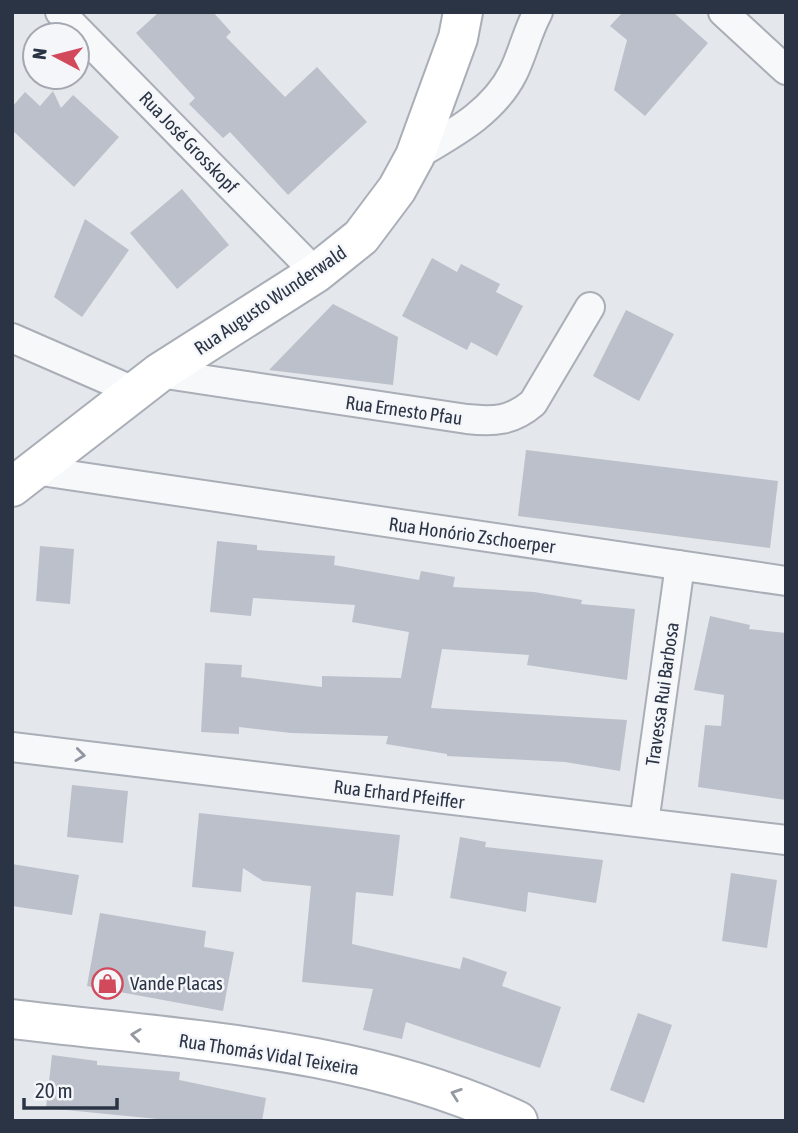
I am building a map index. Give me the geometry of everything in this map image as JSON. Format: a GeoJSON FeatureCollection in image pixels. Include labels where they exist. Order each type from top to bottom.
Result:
{"type":"FeatureCollection","features":[{"type":"Feature","properties":{"kind":"main road","name":"Rua Augusto Wunderwald"},"geometry":{"type":"LineString","coordinates":[[23,478],[147,383],[316,273],[361,237],[397,189],[415,156],[439,94],[463,12]]}},
{"type":"Feature","properties":{"kind":"main road","name":"Rua Thomás Vidal Teixeira"},"geometry":{"type":"LineString","coordinates":[[12,1019],[353,1065],[418,1081],[474,1100],[518,1121]]}},
{"type":"Feature","properties":{"kind":"street","name":"Rua José Grosskopf"},"geometry":{"type":"LineString","coordinates":[[60,12],[316,273]]}},
{"type":"Feature","properties":{"kind":"street"},"geometry":{"type":"LineString","coordinates":[[415,156],[469,123],[500,95],[514,72],[538,12]]}},
{"type":"Feature","properties":{"kind":"street"},"geometry":{"type":"LineString","coordinates":[[723,12],[786,70]]}},
{"type":"Feature","properties":{"kind":"street","name":"Rua Ernesto Pfau"},"geometry":{"type":"LineString","coordinates":[[12,338],[147,383],[467,419],[505,420],[520,414],[533,403],[590,307]]}},
{"type":"Feature","properties":{"kind":"street","name":"Rua Honório Zschoerper"},"geometry":{"type":"LineString","coordinates":[[23,478],[786,581]]}},
{"type":"Feature","properties":{"kind":"street","name":"Travessa Rui Barbosa"},"geometry":{"type":"LineString","coordinates":[[644,823],[680,565]]}},
{"type":"Feature","properties":{"kind":"street","name":"Rua Erhard Pfeiffer"},"geometry":{"type":"LineString","coordinates":[[12,747],[786,840]]}},
{"type":"Feature","properties":{"kind":"building"},"geometry":{"type":"Polygon","coordinates":[[[159,12],[213,12],[231,32],[226,37],[285,97],[317,67],[367,122],[288,195],[230,132],[223,138],[189,104],[195,98],[136,33],[159,12]]]}},
{"type":"Feature","properties":{"kind":"building"},"geometry":{"type":"Polygon","coordinates":[[[623,12],[673,12],[708,43],[645,116],[614,90],[627,40],[610,26],[623,12]]]}},
{"type":"Feature","properties":{"kind":"building"},"geometry":{"type":"Polygon","coordinates":[[[53,91],[61,108],[73,95],[119,137],[74,187],[12,130],[12,107],[25,92],[40,106],[53,91]]]}},
{"type":"Feature","properties":{"kind":"building"},"geometry":{"type":"Polygon","coordinates":[[[182,189],[229,245],[177,289],[130,233],[182,189]]]}},
{"type":"Feature","properties":{"kind":"building"},"geometry":{"type":"Polygon","coordinates":[[[85,219],[129,250],[82,317],[54,297],[85,219]]]}},
{"type":"Feature","properties":{"kind":"building"},"geometry":{"type":"Polygon","coordinates":[[[432,258],[457,272],[461,264],[500,284],[496,292],[523,306],[497,356],[471,342],[467,350],[402,316],[432,258]]]}},
{"type":"Feature","properties":{"kind":"building"},"geometry":{"type":"Polygon","coordinates":[[[333,304],[398,337],[393,385],[269,370],[333,304]]]}},
{"type":"Feature","properties":{"kind":"building"},"geometry":{"type":"Polygon","coordinates":[[[626,310],[674,334],[639,401],[593,376],[626,310]]]}},
{"type":"Feature","properties":{"kind":"building"},"geometry":{"type":"Polygon","coordinates":[[[526,450],[778,481],[770,548],[518,516],[526,450]]]}},
{"type":"Feature","properties":{"kind":"building"},"geometry":{"type":"Polygon","coordinates":[[[217,541],[257,545],[257,550],[335,556],[334,565],[419,580],[421,571],[455,577],[453,587],[534,592],[582,600],[581,604],[635,609],[627,680],[527,665],[529,655],[442,649],[431,708],[627,720],[620,771],[565,762],[447,756],[386,744],[388,736],[291,733],[239,727],[239,734],[201,732],[205,663],[242,665],[241,677],[322,687],[322,676],[401,678],[409,632],[352,622],[355,605],[253,598],[251,616],[210,612],[217,541]]]}},
{"type":"Feature","properties":{"kind":"building"},"geometry":{"type":"Polygon","coordinates":[[[40,546],[74,549],[70,604],[36,601],[40,546]]]}},
{"type":"Feature","properties":{"kind":"building"},"geometry":{"type":"Polygon","coordinates":[[[710,616],[750,625],[749,629],[786,633],[786,800],[698,787],[705,725],[721,726],[724,695],[694,690],[710,616]]]}},
{"type":"Feature","properties":{"kind":"building"},"geometry":{"type":"Polygon","coordinates":[[[72,785],[128,791],[123,843],[67,837],[72,785]]]}},
{"type":"Feature","properties":{"kind":"building"},"geometry":{"type":"Polygon","coordinates":[[[199,813],[400,835],[393,896],[356,892],[352,944],[460,969],[463,957],[507,972],[502,986],[561,1007],[540,1068],[406,1022],[402,1039],[363,1030],[373,989],[302,982],[311,886],[263,881],[243,868],[241,892],[192,887],[199,813]]]}},
{"type":"Feature","properties":{"kind":"building"},"geometry":{"type":"Polygon","coordinates":[[[460,837],[486,842],[485,847],[603,860],[596,903],[528,892],[526,912],[450,898],[460,837]]]}},
{"type":"Feature","properties":{"kind":"building"},"geometry":{"type":"Polygon","coordinates":[[[12,864],[79,875],[72,915],[12,906],[12,864]]]}},
{"type":"Feature","properties":{"kind":"building"},"geometry":{"type":"Polygon","coordinates":[[[731,873],[777,880],[767,948],[722,941],[731,873]]]}},
{"type":"Feature","properties":{"kind":"building"},"geometry":{"type":"Polygon","coordinates":[[[100,913],[206,931],[204,947],[234,952],[223,1011],[87,986],[100,913]]]}},
{"type":"Feature","properties":{"kind":"building"},"geometry":{"type":"Polygon","coordinates":[[[638,1013],[672,1025],[644,1103],[610,1090],[638,1013]]]}},
{"type":"Feature","properties":{"kind":"building"},"geometry":{"type":"Polygon","coordinates":[[[52,1055],[97,1061],[97,1065],[180,1072],[179,1080],[266,1098],[262,1121],[178,1121],[46,1108],[52,1055]]]}},
{"type":"Feature","properties":{"kind":"place","name":"Vande Placas"},"geometry":{"type":"Point","coordinates":[107,983]}}]}
